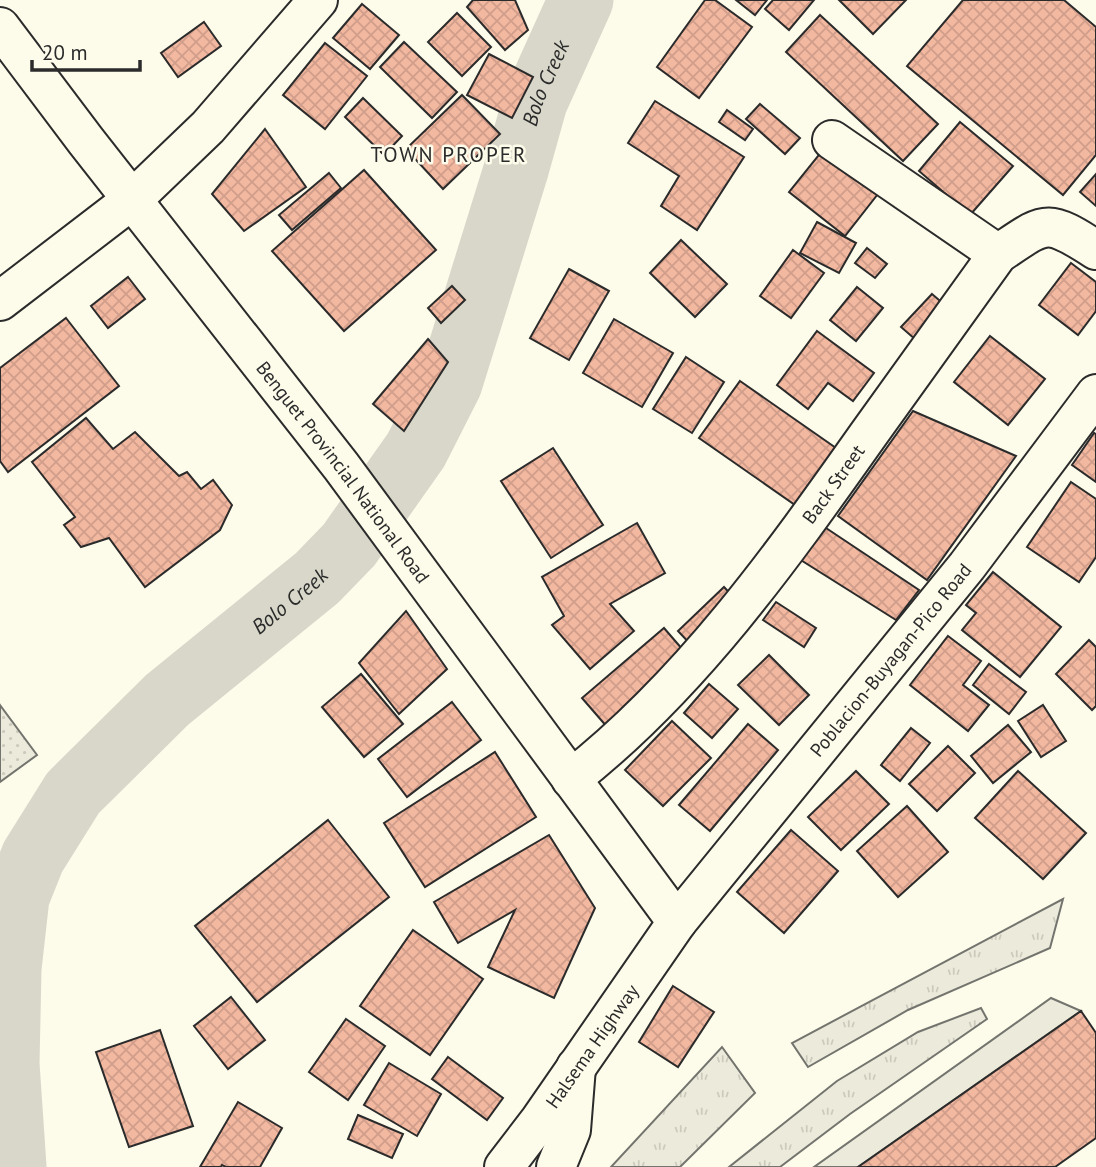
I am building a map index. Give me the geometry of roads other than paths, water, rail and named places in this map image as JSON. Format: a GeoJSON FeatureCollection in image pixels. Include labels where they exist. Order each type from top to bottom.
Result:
{"type":"FeatureCollection","features":[{"type":"Feature","properties":{"kind":"main road"},"geometry":{"type":"LineString","coordinates":[[0,301],[133,199],[208,127],[318,0]]}},
{"type":"Feature","properties":{"kind":"main road","name":"Benguet Provincial National Road"},"geometry":{"type":"LineString","coordinates":[[0,27],[341,466],[677,922]]}},
{"type":"Feature","properties":{"kind":"main road"},"geometry":{"type":"LineString","coordinates":[[832,140],[998,254]]}},
{"type":"Feature","properties":{"kind":"main road","name":"Back Street"},"geometry":{"type":"LineString","coordinates":[[571,779],[618,740],[745,604],[998,254],[1041,227],[1070,233],[1096,250]]}},
{"type":"Feature","properties":{"kind":"main road","name":"Poblacion-Buyagan-Pico Road"},"geometry":{"type":"LineString","coordinates":[[677,922],[967,566],[1096,394]]}},
{"type":"Feature","properties":{"kind":"main road","name":"Halsema Highway"},"geometry":{"type":"LineString","coordinates":[[504,1167],[677,922]]}},
{"type":"Feature","properties":{"kind":"main road"},"geometry":{"type":"LineString","coordinates":[[556,1167],[571,1130],[576,1067]]}},
{"type":"Feature","properties":{"kind":"waterway","name":"Bolo Creek"},"geometry":{"type":"LineString","coordinates":[[14,1167],[7,1064],[9,968],[17,897],[33,857],[73,793],[167,700],[317,578],[349,545],[416,450],[450,383],[535,102],[581,0]]}},
{"type":"Feature","properties":{"kind":"district","name":"TOWN PROPER"},"geometry":{"type":"Point","coordinates":[449,154]}}]}
